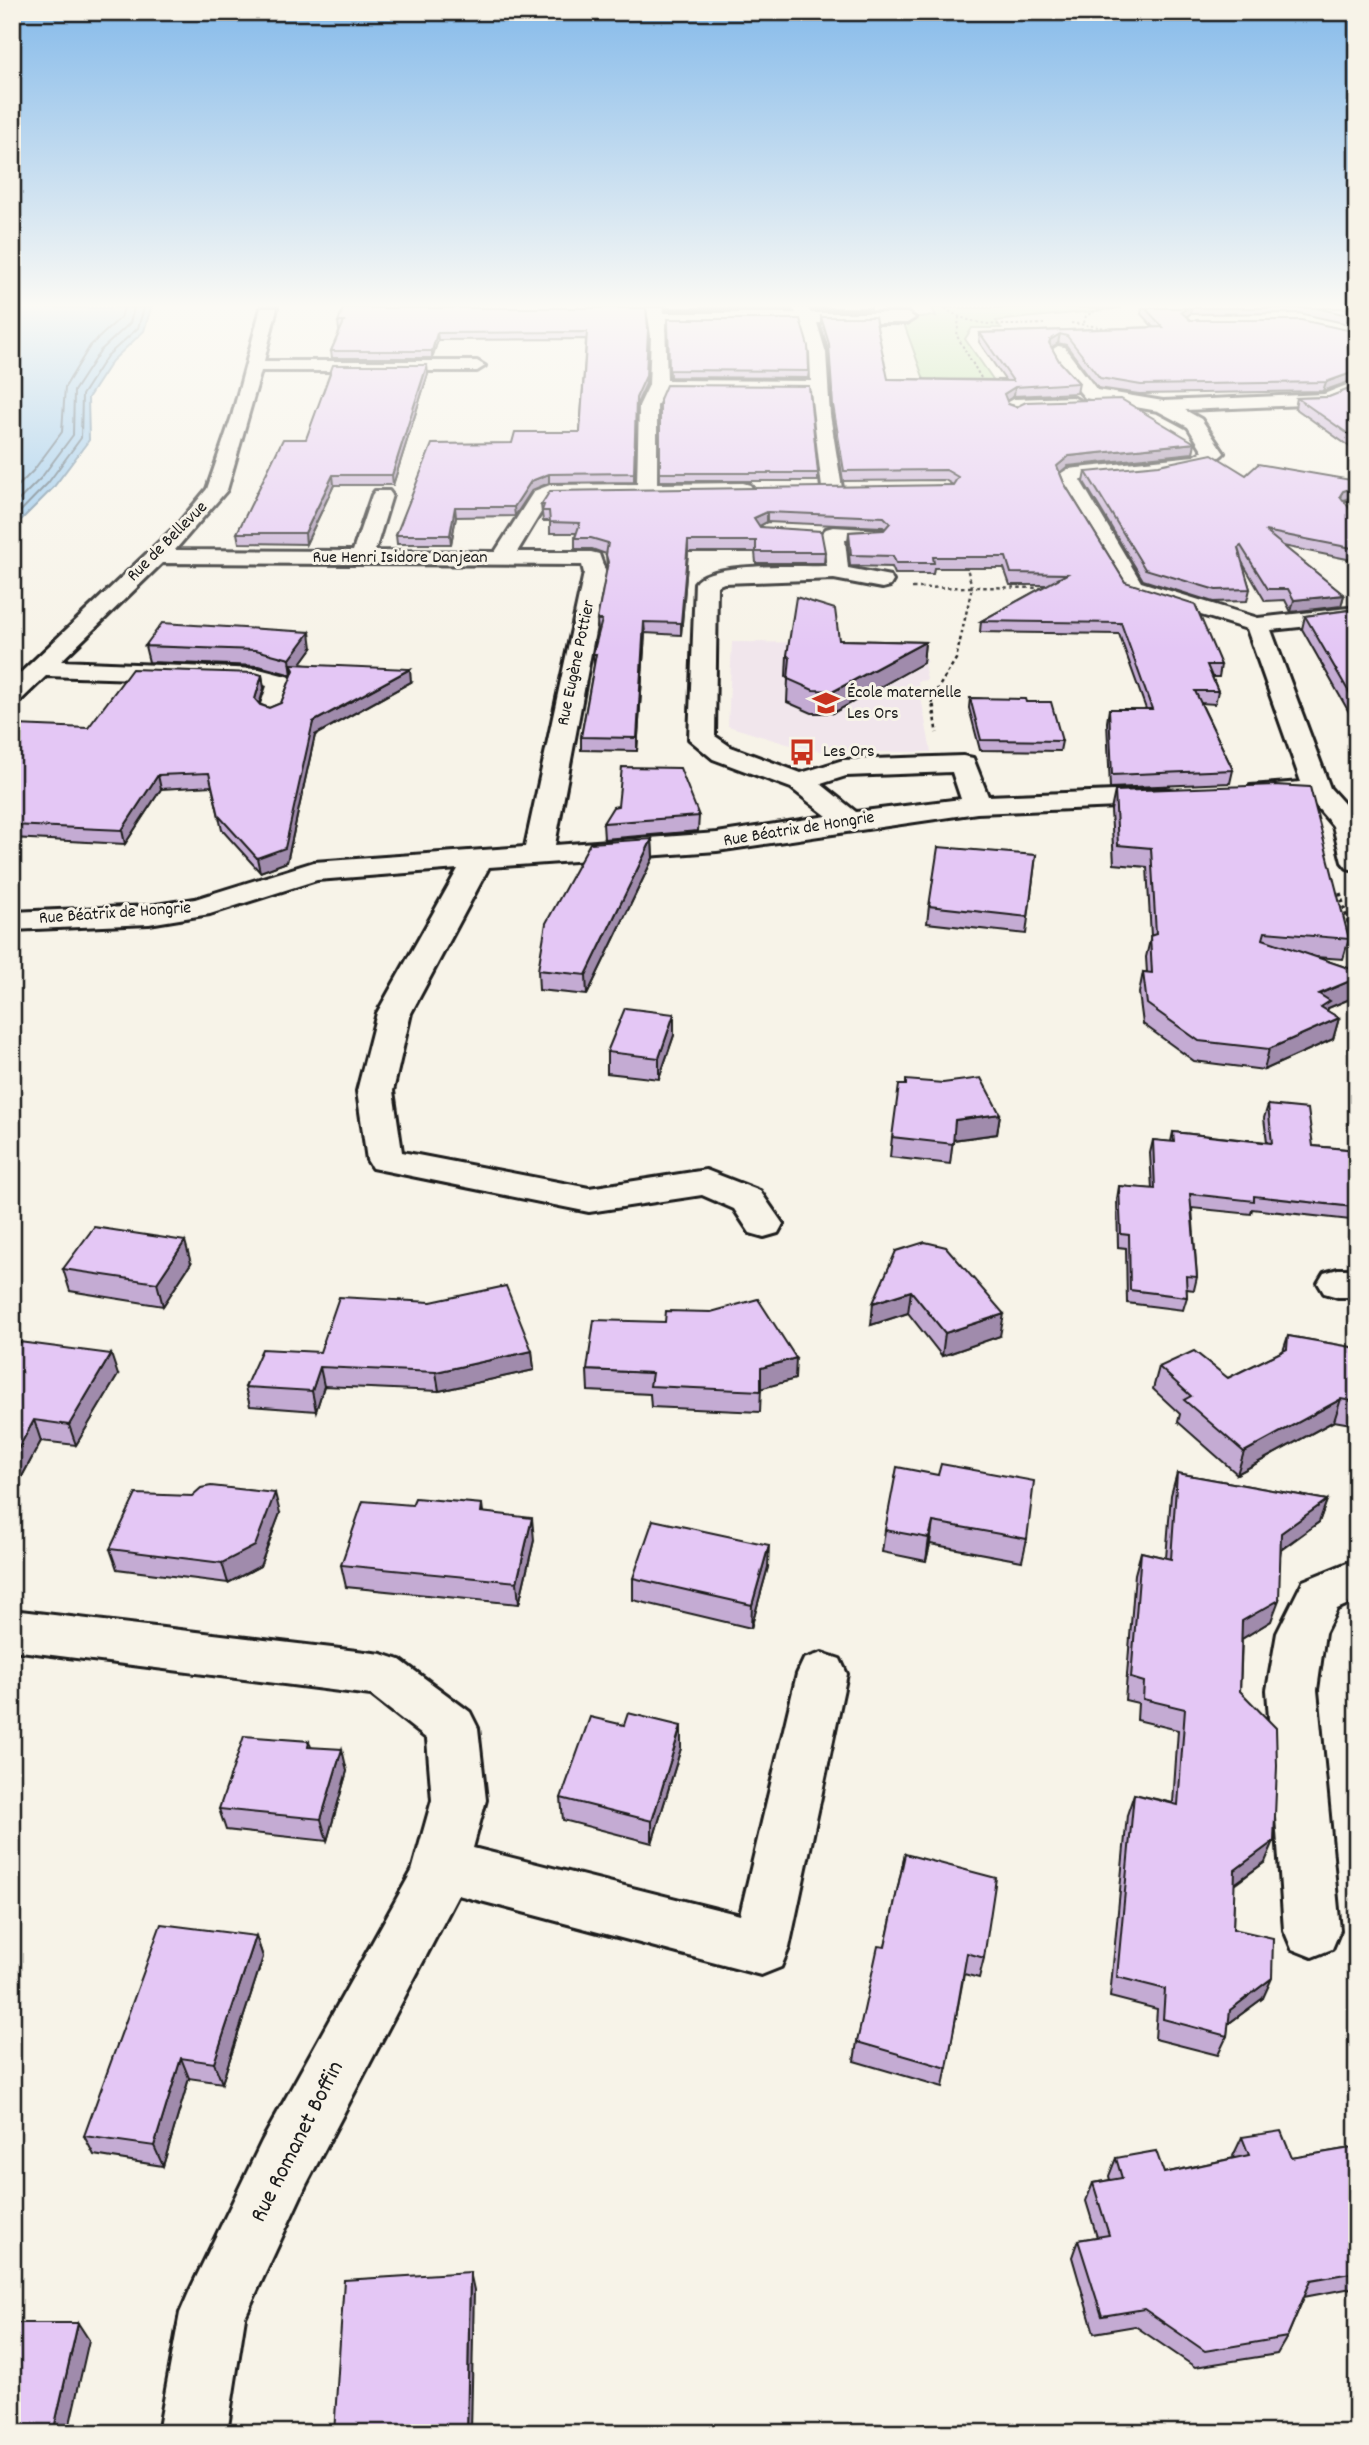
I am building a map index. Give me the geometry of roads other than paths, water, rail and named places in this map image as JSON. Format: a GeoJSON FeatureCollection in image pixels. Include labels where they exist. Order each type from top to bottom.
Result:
{"type":"FeatureCollection","features":[{"type":"Feature","properties":{"kind":"street","name":"Rue de Bellevue"},"geometry":{"type":"LineString","coordinates":[[12,695],[202,510],[217,490],[238,422]]}},
{"type":"Feature","properties":{"kind":"street"},"geometry":{"type":"LineString","coordinates":[[647,489],[648,422]]}},
{"type":"Feature","properties":{"kind":"street"},"geometry":{"type":"LineString","coordinates":[[822,422],[832,488]]}},
{"type":"Feature","properties":{"kind":"street"},"geometry":{"type":"LineString","coordinates":[[1193,422],[1214,453],[1198,461],[1068,475],[1133,586],[1185,605],[1257,625],[1357,614]]}},
{"type":"Feature","properties":{"kind":"street","name":"Rue Henri Isidore Danjean"},"geometry":{"type":"LineString","coordinates":[[156,556],[502,558],[541,495],[550,491],[766,488]]}},
{"type":"Feature","properties":{"kind":"street"},"geometry":{"type":"LineString","coordinates":[[805,488],[857,488]]}},
{"type":"Feature","properties":{"kind":"street"},"geometry":{"type":"LineString","coordinates":[[362,558],[383,495]]}},
{"type":"Feature","properties":{"kind":"street"},"geometry":{"type":"LineString","coordinates":[[834,572],[838,567],[822,537],[876,534]]}},
{"type":"Feature","properties":{"kind":"street","name":"Rue Eugène Pottier"},"geometry":{"type":"LineString","coordinates":[[502,558],[591,559],[595,573],[538,856]]}},
{"type":"Feature","properties":{"kind":"street"},"geometry":{"type":"LineString","coordinates":[[850,821],[801,782],[722,753],[702,739],[706,583],[720,576],[834,572],[882,582]]}},
{"type":"Feature","properties":{"kind":"street"},"geometry":{"type":"LineString","coordinates":[[1257,625],[1317,790],[1347,824],[1357,862]]}},
{"type":"Feature","properties":{"kind":"street"},"geometry":{"type":"LineString","coordinates":[[42,668],[259,676],[281,682],[272,710]]}},
{"type":"Feature","properties":{"kind":"street"},"geometry":{"type":"LineString","coordinates":[[801,782],[843,768],[963,764],[977,805]]}},
{"type":"Feature","properties":{"kind":"street"},"geometry":{"type":"LineString","coordinates":[[1236,793],[1317,790]]}},
{"type":"Feature","properties":{"kind":"street","name":"Rue Béatrix de Hongrie"},"geometry":{"type":"LineString","coordinates":[[12,921],[149,915],[199,908],[314,871],[717,842],[977,805],[1195,795]]}},
{"type":"Feature","properties":{"kind":"street"},"geometry":{"type":"LineString","coordinates":[[478,860],[394,1013],[375,1091],[385,1160],[589,1200],[706,1182],[747,1200],[764,1224]]}},
{"type":"Feature","properties":{"kind":"street"},"geometry":{"type":"LineString","coordinates":[[1312,1930],[1292,1690],[1301,1633],[1320,1595],[1357,1578]]}},
{"type":"Feature","properties":{"kind":"street","name":"Rue Romanet Boffin"},"geometry":{"type":"LineString","coordinates":[[12,1630],[382,1675],[452,1728],[459,1800],[437,1879],[284,2164],[213,2313],[192,2433]]}},
{"type":"Feature","properties":{"kind":"street"},"geometry":{"type":"LineString","coordinates":[[441,1865],[761,1948],[822,1674]]}},
{"type":"Feature","properties":{"kind":"water"},"geometry":{"type":"Polygon","coordinates":[[[12,422],[89,422],[89,440],[53,488],[12,529],[12,422]]]}},
{"type":"Feature","properties":{"kind":"place","name":"École maternelle Les Ors"},"geometry":{"type":"Point","coordinates":[826,703]}},
{"type":"Feature","properties":{"kind":"place","name":"Les Ors"},"geometry":{"type":"Point","coordinates":[802,752]}}]}
